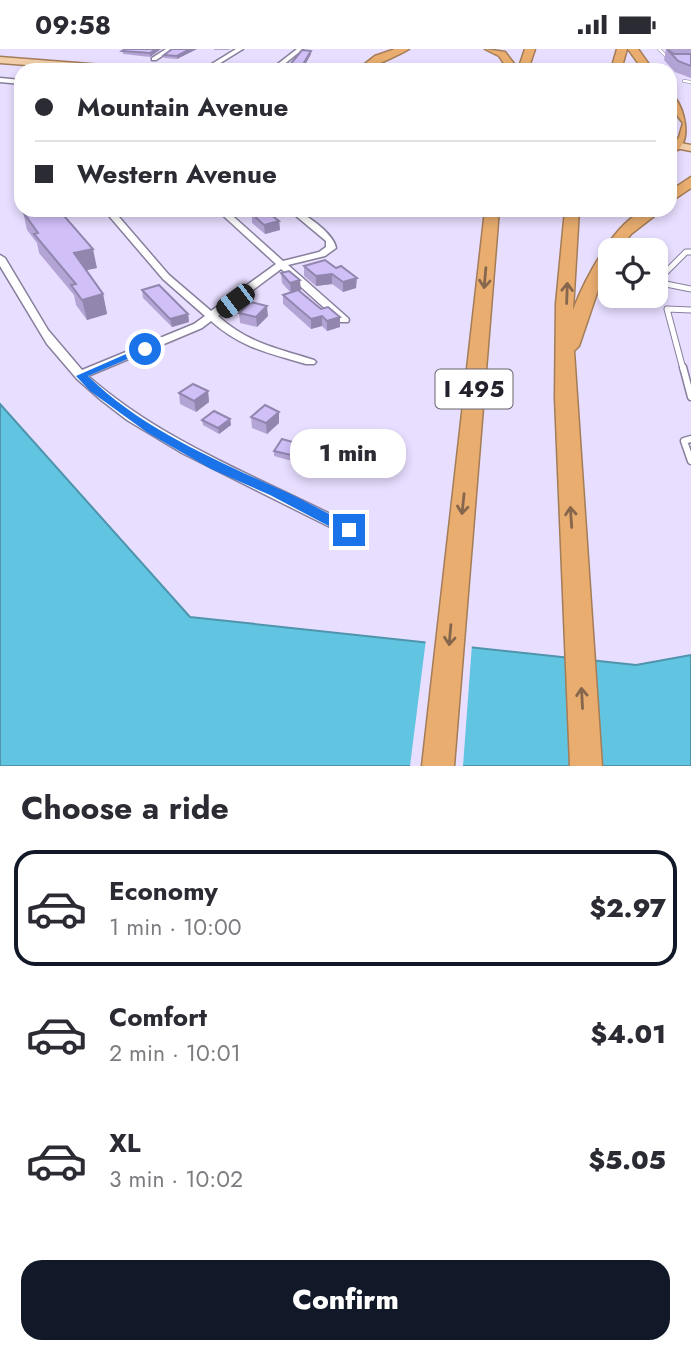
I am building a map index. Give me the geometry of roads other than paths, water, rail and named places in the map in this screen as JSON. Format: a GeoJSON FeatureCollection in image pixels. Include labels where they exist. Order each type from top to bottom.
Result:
{"type":"FeatureCollection","features":[{"type":"Feature","properties":{"kind":"highway"},"geometry":{"type":"LineString","coordinates":[[362,63],[389,49]]}},
{"type":"Feature","properties":{"kind":"highway"},"geometry":{"type":"LineString","coordinates":[[371,63],[404,49]]}},
{"type":"Feature","properties":{"kind":"highway"},"geometry":{"type":"LineString","coordinates":[[490,49],[509,63]]}},
{"type":"Feature","properties":{"kind":"highway"},"geometry":{"type":"LineString","coordinates":[[677,108],[689,125],[680,146]]}},
{"type":"Feature","properties":{"kind":"highway"},"geometry":{"type":"LineString","coordinates":[[677,192],[691,181]]}},
{"type":"Feature","properties":{"kind":"highway","name":"I 495"},"geometry":{"type":"LineString","coordinates":[[438,766],[491,217]]}},
{"type":"Feature","properties":{"kind":"highway"},"geometry":{"type":"LineString","coordinates":[[571,217],[568,239],[565,361],[567,455],[586,766]]}},
{"type":"Feature","properties":{"kind":"highway"},"geometry":{"type":"LineString","coordinates":[[621,238],[645,217]]}},
{"type":"Feature","properties":{"kind":"highway"},"geometry":{"type":"LineString","coordinates":[[565,361],[589,290],[598,274]]}},
{"type":"Feature","properties":{"kind":"main road"},"geometry":{"type":"LineString","coordinates":[[0,60],[38,63]]}},
{"type":"Feature","properties":{"kind":"street"},"geometry":{"type":"LineString","coordinates":[[155,59],[170,49]]}},
{"type":"Feature","properties":{"kind":"street"},"geometry":{"type":"LineString","coordinates":[[217,63],[240,49]]}},
{"type":"Feature","properties":{"kind":"street"},"geometry":{"type":"LineString","coordinates":[[282,63],[300,49]]}},
{"type":"Feature","properties":{"kind":"street"},"geometry":{"type":"LineString","coordinates":[[667,57],[679,57]]}},
{"type":"Feature","properties":{"kind":"street"},"geometry":{"type":"LineString","coordinates":[[114,217],[166,277],[248,343],[310,362]]}},
{"type":"Feature","properties":{"kind":"street"},"geometry":{"type":"LineString","coordinates":[[229,217],[344,320]]}},
{"type":"Feature","properties":{"kind":"street"},"geometry":{"type":"LineString","coordinates":[[81,376],[166,342],[213,317],[282,264],[322,254],[331,248],[330,240],[302,217]]}},
{"type":"Feature","properties":{"kind":"street"},"geometry":{"type":"LineString","coordinates":[[0,258],[60,353],[94,389],[152,431],[216,466],[274,491],[349,530]]}},
{"type":"Feature","properties":{"kind":"lane"},"geometry":{"type":"LineString","coordinates":[[659,49],[667,57]]}},
{"type":"Feature","properties":{"kind":"lane"},"geometry":{"type":"LineString","coordinates":[[684,81],[691,82]]}},
{"type":"Feature","properties":{"kind":"lane"},"geometry":{"type":"LineString","coordinates":[[691,252],[686,252],[656,282],[691,288]]}},
{"type":"Feature","properties":{"kind":"lane"},"geometry":{"type":"LineString","coordinates":[[691,310],[667,309],[691,397]]}},
{"type":"Feature","properties":{"kind":"lane"},"geometry":{"type":"LineString","coordinates":[[691,439],[684,441],[691,461]]}},
{"type":"Feature","properties":{"kind":"water"},"geometry":{"type":"Polygon","coordinates":[[[0,404],[190,617],[636,665],[691,655],[691,766],[0,766],[0,404]]]}}]}
